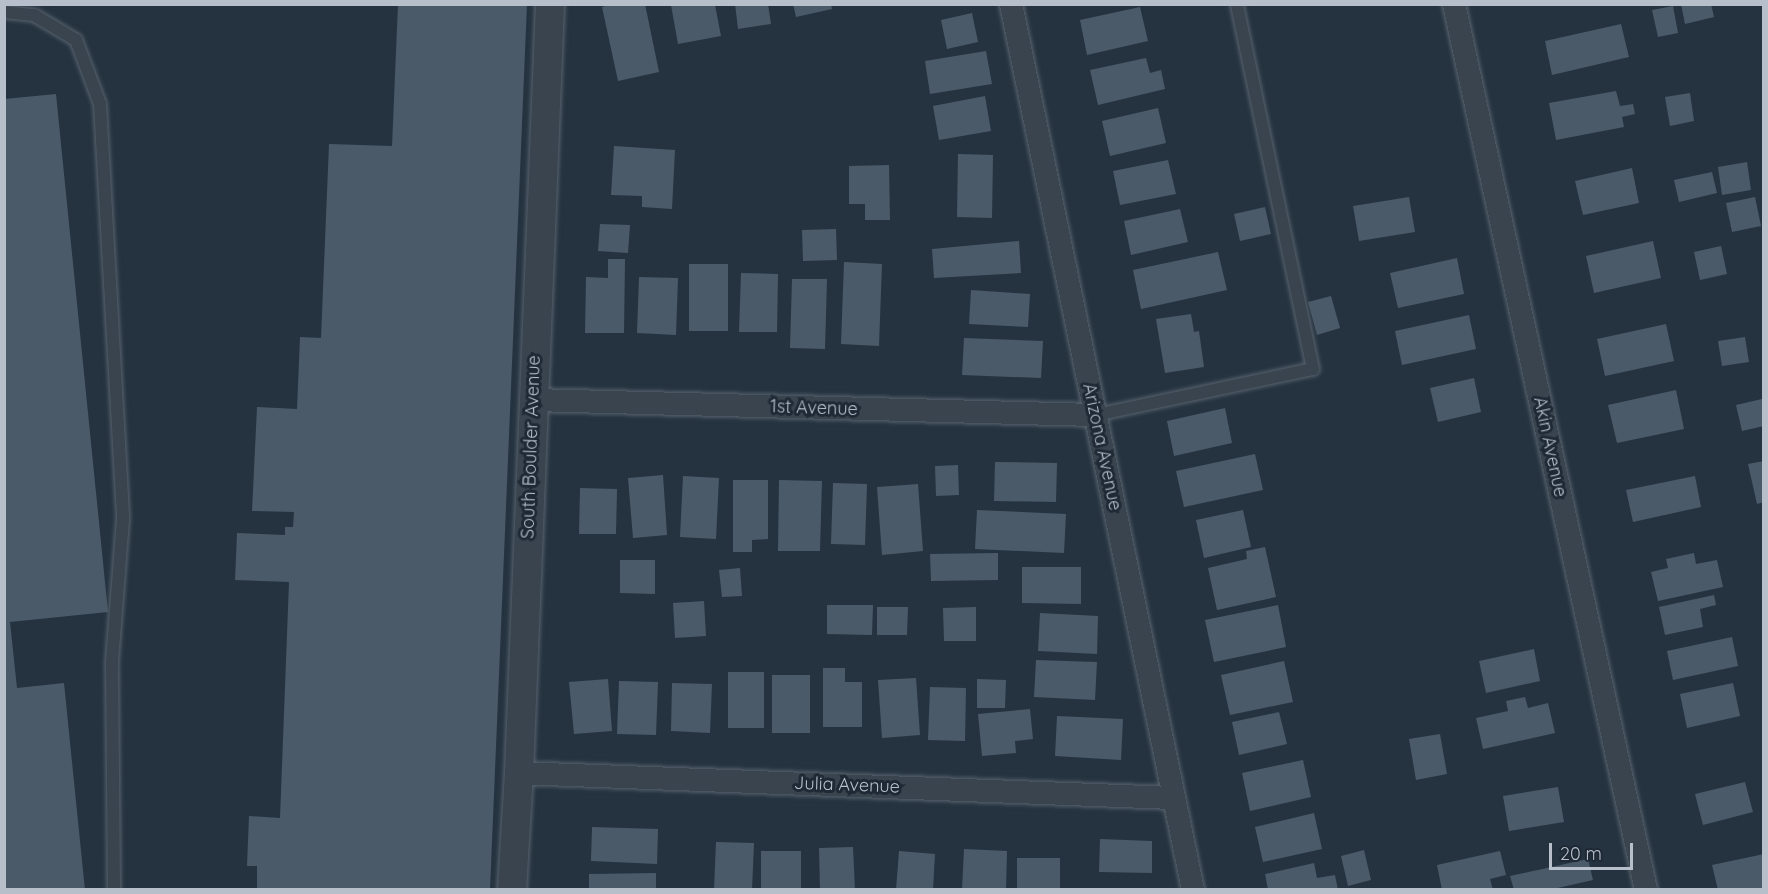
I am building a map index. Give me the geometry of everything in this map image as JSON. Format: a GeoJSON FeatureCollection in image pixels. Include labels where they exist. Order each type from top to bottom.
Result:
{"type":"FeatureCollection","features":[{"type":"Feature","properties":{"kind":"street","name":"South Boulder Avenue"},"geometry":{"type":"LineString","coordinates":[[512,890],[519,773],[550,4]]}},
{"type":"Feature","properties":{"kind":"street","name":"Arizona Avenue"},"geometry":{"type":"LineString","coordinates":[[1011,4],[1193,890]]}},
{"type":"Feature","properties":{"kind":"street","name":"Akin Avenue"},"geometry":{"type":"LineString","coordinates":[[1454,4],[1646,890]]}},
{"type":"Feature","properties":{"kind":"street","name":"1st Avenue"},"geometry":{"type":"LineString","coordinates":[[533,400],[1096,416]]}},
{"type":"Feature","properties":{"kind":"street","name":"Julia Avenue"},"geometry":{"type":"LineString","coordinates":[[519,773],[1174,798]]}},
{"type":"Feature","properties":{"kind":"lane"},"geometry":{"type":"LineString","coordinates":[[1096,416],[1313,369],[1237,4]]}},
{"type":"Feature","properties":{"kind":"lane"},"geometry":{"type":"LineString","coordinates":[[4,12],[34,15],[76,40],[100,104],[123,519],[112,663],[114,890]]}},
{"type":"Feature","properties":{"kind":"building"},"geometry":{"type":"Polygon","coordinates":[[[398,4],[527,4],[490,890],[257,890],[257,866],[247,866],[249,816],[280,818],[289,582],[235,580],[237,533],[285,535],[285,527],[293,527],[294,512],[252,511],[257,407],[297,409],[300,337],[321,338],[329,144],[392,146],[398,4]]]}},
{"type":"Feature","properties":{"kind":"building"},"geometry":{"type":"Polygon","coordinates":[[[613,4],[645,4],[659,72],[618,81],[602,7],[613,4]]]}},
{"type":"Feature","properties":{"kind":"building"},"geometry":{"type":"Polygon","coordinates":[[[735,4],[768,4],[771,24],[738,29],[735,4]]]}},
{"type":"Feature","properties":{"kind":"building"},"geometry":{"type":"Polygon","coordinates":[[[793,4],[831,4],[832,9],[796,17],[793,4]]]}},
{"type":"Feature","properties":{"kind":"building"},"geometry":{"type":"Polygon","coordinates":[[[1681,4],[1711,4],[1714,17],[1685,24],[1681,4]]]}},
{"type":"Feature","properties":{"kind":"building"},"geometry":{"type":"Polygon","coordinates":[[[671,5],[715,5],[721,36],[678,44],[671,5]]]}},
{"type":"Feature","properties":{"kind":"building"},"geometry":{"type":"Polygon","coordinates":[[[1673,6],[1678,33],[1658,37],[1652,10],[1673,6]]]}},
{"type":"Feature","properties":{"kind":"building"},"geometry":{"type":"Polygon","coordinates":[[[1140,7],[1148,41],[1087,55],[1080,20],[1140,7]]]}},
{"type":"Feature","properties":{"kind":"building"},"geometry":{"type":"Polygon","coordinates":[[[972,13],[978,42],[947,49],[941,20],[972,13]]]}},
{"type":"Feature","properties":{"kind":"building"},"geometry":{"type":"Polygon","coordinates":[[[1621,24],[1629,57],[1552,75],[1545,41],[1621,24]]]}},
{"type":"Feature","properties":{"kind":"building"},"geometry":{"type":"Polygon","coordinates":[[[986,51],[992,84],[930,94],[925,61],[986,51]]]}},
{"type":"Feature","properties":{"kind":"building"},"geometry":{"type":"Polygon","coordinates":[[[1146,58],[1150,73],[1161,70],[1165,89],[1098,105],[1090,70],[1146,58]]]}},
{"type":"Feature","properties":{"kind":"building"},"geometry":{"type":"Polygon","coordinates":[[[1616,91],[1620,106],[1633,104],[1635,114],[1622,117],[1624,127],[1556,140],[1549,103],[1616,91]]]}},
{"type":"Feature","properties":{"kind":"building"},"geometry":{"type":"Polygon","coordinates":[[[1690,93],[1694,121],[1670,126],[1665,97],[1690,93]]]}},
{"type":"Feature","properties":{"kind":"building"},"geometry":{"type":"Polygon","coordinates":[[[56,94],[108,612],[10,622],[17,688],[64,683],[85,890],[4,890],[4,99],[56,94]]]}},
{"type":"Feature","properties":{"kind":"building"},"geometry":{"type":"Polygon","coordinates":[[[985,96],[991,131],[939,140],[933,106],[985,96]]]}},
{"type":"Feature","properties":{"kind":"building"},"geometry":{"type":"Polygon","coordinates":[[[1158,108],[1166,143],[1110,156],[1102,121],[1158,108]]]}},
{"type":"Feature","properties":{"kind":"building"},"geometry":{"type":"Polygon","coordinates":[[[614,146],[675,150],[672,209],[642,207],[642,196],[611,195],[614,146]]]}},
{"type":"Feature","properties":{"kind":"building"},"geometry":{"type":"Polygon","coordinates":[[[958,154],[993,155],[992,218],[957,217],[958,154]]]}},
{"type":"Feature","properties":{"kind":"building"},"geometry":{"type":"Polygon","coordinates":[[[1168,160],[1176,194],[1120,205],[1113,171],[1168,160]]]}},
{"type":"Feature","properties":{"kind":"building"},"geometry":{"type":"Polygon","coordinates":[[[1747,162],[1751,190],[1722,195],[1718,167],[1747,162]]]}},
{"type":"Feature","properties":{"kind":"building"},"geometry":{"type":"Polygon","coordinates":[[[889,165],[890,220],[865,220],[865,204],[849,204],[849,166],[889,165]]]}},
{"type":"Feature","properties":{"kind":"building"},"geometry":{"type":"Polygon","coordinates":[[[1632,168],[1639,203],[1583,215],[1575,181],[1632,168]]]}},
{"type":"Feature","properties":{"kind":"building"},"geometry":{"type":"Polygon","coordinates":[[[1712,172],[1717,193],[1679,202],[1674,180],[1712,172]]]}},
{"type":"Feature","properties":{"kind":"building"},"geometry":{"type":"Polygon","coordinates":[[[1409,197],[1415,232],[1359,241],[1353,206],[1409,197]]]}},
{"type":"Feature","properties":{"kind":"building"},"geometry":{"type":"Polygon","coordinates":[[[1755,197],[1761,226],[1732,232],[1726,203],[1755,197]]]}},
{"type":"Feature","properties":{"kind":"building"},"geometry":{"type":"Polygon","coordinates":[[[1265,207],[1271,234],[1240,241],[1234,214],[1265,207]]]}},
{"type":"Feature","properties":{"kind":"building"},"geometry":{"type":"Polygon","coordinates":[[[1180,209],[1188,242],[1131,255],[1124,221],[1180,209]]]}},
{"type":"Feature","properties":{"kind":"building"},"geometry":{"type":"Polygon","coordinates":[[[600,224],[630,225],[628,253],[598,251],[600,224]]]}},
{"type":"Feature","properties":{"kind":"building"},"geometry":{"type":"Polygon","coordinates":[[[836,229],[837,260],[803,261],[802,230],[836,229]]]}},
{"type":"Feature","properties":{"kind":"building"},"geometry":{"type":"Polygon","coordinates":[[[1019,241],[1021,273],[934,278],[932,249],[1019,241]]]}},
{"type":"Feature","properties":{"kind":"building"},"geometry":{"type":"Polygon","coordinates":[[[1653,241],[1661,278],[1594,293],[1586,256],[1653,241]]]}},
{"type":"Feature","properties":{"kind":"building"},"geometry":{"type":"Polygon","coordinates":[[[1721,246],[1727,274],[1700,280],[1694,252],[1721,246]]]}},
{"type":"Feature","properties":{"kind":"building"},"geometry":{"type":"Polygon","coordinates":[[[1218,252],[1227,290],[1141,309],[1133,270],[1218,252]]]}},
{"type":"Feature","properties":{"kind":"building"},"geometry":{"type":"Polygon","coordinates":[[[1457,258],[1464,294],[1398,308],[1390,273],[1457,258]]]}},
{"type":"Feature","properties":{"kind":"building"},"geometry":{"type":"Polygon","coordinates":[[[608,259],[625,259],[624,333],[585,333],[586,277],[608,278],[608,259]]]}},
{"type":"Feature","properties":{"kind":"building"},"geometry":{"type":"Polygon","coordinates":[[[844,262],[882,264],[879,346],[841,344],[844,262]]]}},
{"type":"Feature","properties":{"kind":"building"},"geometry":{"type":"Polygon","coordinates":[[[689,264],[728,264],[728,331],[689,331],[689,264]]]}},
{"type":"Feature","properties":{"kind":"building"},"geometry":{"type":"Polygon","coordinates":[[[741,273],[778,274],[777,332],[739,332],[741,273]]]}},
{"type":"Feature","properties":{"kind":"building"},"geometry":{"type":"Polygon","coordinates":[[[639,277],[678,278],[676,335],[637,333],[639,277]]]}},
{"type":"Feature","properties":{"kind":"building"},"geometry":{"type":"Polygon","coordinates":[[[792,279],[827,279],[825,349],[790,348],[792,279]]]}},
{"type":"Feature","properties":{"kind":"building"},"geometry":{"type":"Polygon","coordinates":[[[971,290],[1030,294],[1028,327],[969,324],[971,290]]]}},
{"type":"Feature","properties":{"kind":"building"},"geometry":{"type":"Polygon","coordinates":[[[1331,296],[1340,328],[1317,335],[1308,302],[1331,296]]]}},
{"type":"Feature","properties":{"kind":"building"},"geometry":{"type":"Polygon","coordinates":[[[1191,314],[1194,332],[1199,331],[1204,367],[1165,373],[1156,319],[1191,314]]]}},
{"type":"Feature","properties":{"kind":"building"},"geometry":{"type":"Polygon","coordinates":[[[1469,315],[1476,349],[1402,365],[1395,331],[1469,315]]]}},
{"type":"Feature","properties":{"kind":"building"},"geometry":{"type":"Polygon","coordinates":[[[1666,324],[1674,361],[1605,376],[1597,339],[1666,324]]]}},
{"type":"Feature","properties":{"kind":"building"},"geometry":{"type":"Polygon","coordinates":[[[1745,337],[1749,362],[1722,366],[1718,341],[1745,337]]]}},
{"type":"Feature","properties":{"kind":"building"},"geometry":{"type":"Polygon","coordinates":[[[964,338],[1043,341],[1041,378],[962,375],[964,338]]]}},
{"type":"Feature","properties":{"kind":"building"},"geometry":{"type":"Polygon","coordinates":[[[1474,378],[1481,412],[1438,422],[1430,388],[1474,378]]]}},
{"type":"Feature","properties":{"kind":"building"},"geometry":{"type":"Polygon","coordinates":[[[1676,390],[1684,429],[1617,443],[1608,405],[1676,390]]]}},
{"type":"Feature","properties":{"kind":"building"},"geometry":{"type":"Polygon","coordinates":[[[1762,399],[1764,426],[1742,431],[1736,405],[1762,399]]]}},
{"type":"Feature","properties":{"kind":"building"},"geometry":{"type":"Polygon","coordinates":[[[1225,408],[1232,443],[1174,456],[1167,421],[1225,408]]]}},
{"type":"Feature","properties":{"kind":"building"},"geometry":{"type":"Polygon","coordinates":[[[1255,454],[1263,490],[1184,507],[1176,471],[1255,454]]]}},
{"type":"Feature","properties":{"kind":"building"},"geometry":{"type":"Polygon","coordinates":[[[1764,461],[1764,502],[1757,504],[1748,464],[1764,461]]]}},
{"type":"Feature","properties":{"kind":"building"},"geometry":{"type":"Polygon","coordinates":[[[995,462],[1057,463],[1056,502],[994,501],[995,462]]]}},
{"type":"Feature","properties":{"kind":"building"},"geometry":{"type":"Polygon","coordinates":[[[958,465],[959,495],[936,496],[935,466],[958,465]]]}},
{"type":"Feature","properties":{"kind":"building"},"geometry":{"type":"Polygon","coordinates":[[[663,475],[667,535],[633,538],[628,478],[663,475]]]}},
{"type":"Feature","properties":{"kind":"building"},"geometry":{"type":"Polygon","coordinates":[[[683,476],[719,478],[716,539],[680,537],[683,476]]]}},
{"type":"Feature","properties":{"kind":"building"},"geometry":{"type":"Polygon","coordinates":[[[1695,476],[1701,507],[1633,522],[1626,490],[1695,476]]]}},
{"type":"Feature","properties":{"kind":"building"},"geometry":{"type":"Polygon","coordinates":[[[733,480],[768,480],[768,539],[752,540],[752,552],[733,552],[733,480]]]}},
{"type":"Feature","properties":{"kind":"building"},"geometry":{"type":"Polygon","coordinates":[[[779,480],[822,481],[820,551],[778,551],[779,480]]]}},
{"type":"Feature","properties":{"kind":"building"},"geometry":{"type":"Polygon","coordinates":[[[833,483],[867,484],[865,545],[831,544],[833,483]]]}},
{"type":"Feature","properties":{"kind":"building"},"geometry":{"type":"Polygon","coordinates":[[[918,484],[923,551],[882,555],[877,487],[918,484]]]}},
{"type":"Feature","properties":{"kind":"building"},"geometry":{"type":"Polygon","coordinates":[[[580,488],[617,489],[616,534],[579,534],[580,488]]]}},
{"type":"Feature","properties":{"kind":"building"},"geometry":{"type":"Polygon","coordinates":[[[977,510],[1066,514],[1064,553],[975,549],[977,510]]]}},
{"type":"Feature","properties":{"kind":"building"},"geometry":{"type":"Polygon","coordinates":[[[1243,510],[1251,547],[1204,558],[1196,520],[1243,510]]]}},
{"type":"Feature","properties":{"kind":"building"},"geometry":{"type":"Polygon","coordinates":[[[1265,547],[1276,597],[1217,610],[1208,568],[1247,559],[1246,551],[1265,547]]]}},
{"type":"Feature","properties":{"kind":"building"},"geometry":{"type":"Polygon","coordinates":[[[998,553],[998,580],[931,581],[930,554],[998,553]]]}},
{"type":"Feature","properties":{"kind":"building"},"geometry":{"type":"Polygon","coordinates":[[[1694,553],[1696,564],[1717,560],[1723,587],[1658,601],[1651,572],[1668,568],[1666,559],[1694,553]]]}},
{"type":"Feature","properties":{"kind":"building"},"geometry":{"type":"Polygon","coordinates":[[[620,560],[655,560],[655,594],[620,593],[620,560]]]}},
{"type":"Feature","properties":{"kind":"building"},"geometry":{"type":"Polygon","coordinates":[[[1022,567],[1081,567],[1081,604],[1022,603],[1022,567]]]}},
{"type":"Feature","properties":{"kind":"building"},"geometry":{"type":"Polygon","coordinates":[[[740,568],[742,596],[722,597],[719,570],[740,568]]]}},
{"type":"Feature","properties":{"kind":"building"},"geometry":{"type":"Polygon","coordinates":[[[1714,595],[1716,605],[1700,609],[1703,627],[1665,635],[1659,607],[1714,595]]]}},
{"type":"Feature","properties":{"kind":"building"},"geometry":{"type":"Polygon","coordinates":[[[704,601],[706,636],[675,638],[673,603],[704,601]]]}},
{"type":"Feature","properties":{"kind":"building"},"geometry":{"type":"Polygon","coordinates":[[[827,605],[873,605],[872,635],[827,634],[827,605]]]}},
{"type":"Feature","properties":{"kind":"building"},"geometry":{"type":"Polygon","coordinates":[[[1278,605],[1286,647],[1214,662],[1205,620],[1278,605]]]}},
{"type":"Feature","properties":{"kind":"building"},"geometry":{"type":"Polygon","coordinates":[[[877,607],[908,607],[907,635],[877,635],[877,607]]]}},
{"type":"Feature","properties":{"kind":"building"},"geometry":{"type":"Polygon","coordinates":[[[976,607],[976,641],[944,641],[943,608],[976,607]]]}},
{"type":"Feature","properties":{"kind":"building"},"geometry":{"type":"Polygon","coordinates":[[[1040,613],[1098,616],[1097,654],[1038,651],[1040,613]]]}},
{"type":"Feature","properties":{"kind":"building"},"geometry":{"type":"Polygon","coordinates":[[[1732,637],[1738,666],[1673,680],[1667,651],[1732,637]]]}},
{"type":"Feature","properties":{"kind":"building"},"geometry":{"type":"Polygon","coordinates":[[[1534,649],[1540,681],[1486,693],[1479,661],[1534,649]]]}},
{"type":"Feature","properties":{"kind":"building"},"geometry":{"type":"Polygon","coordinates":[[[1036,660],[1097,662],[1095,700],[1034,697],[1036,660]]]}},
{"type":"Feature","properties":{"kind":"building"},"geometry":{"type":"Polygon","coordinates":[[[1284,661],[1293,702],[1230,715],[1221,675],[1284,661]]]}},
{"type":"Feature","properties":{"kind":"building"},"geometry":{"type":"Polygon","coordinates":[[[823,668],[845,668],[845,682],[862,682],[862,727],[823,727],[823,668]]]}},
{"type":"Feature","properties":{"kind":"building"},"geometry":{"type":"Polygon","coordinates":[[[728,672],[764,672],[764,728],[728,728],[728,672]]]}},
{"type":"Feature","properties":{"kind":"building"},"geometry":{"type":"Polygon","coordinates":[[[772,675],[810,675],[810,733],[772,733],[772,675]]]}},
{"type":"Feature","properties":{"kind":"building"},"geometry":{"type":"Polygon","coordinates":[[[916,678],[920,735],[882,738],[878,680],[916,678]]]}},
{"type":"Feature","properties":{"kind":"building"},"geometry":{"type":"Polygon","coordinates":[[[608,679],[612,731],[574,734],[569,682],[608,679]]]}},
{"type":"Feature","properties":{"kind":"building"},"geometry":{"type":"Polygon","coordinates":[[[977,679],[1006,680],[1005,708],[977,708],[977,679]]]}},
{"type":"Feature","properties":{"kind":"building"},"geometry":{"type":"Polygon","coordinates":[[[619,681],[658,682],[656,735],[617,734],[619,681]]]}},
{"type":"Feature","properties":{"kind":"building"},"geometry":{"type":"Polygon","coordinates":[[[672,683],[712,684],[710,733],[671,731],[672,683]]]}},
{"type":"Feature","properties":{"kind":"building"},"geometry":{"type":"Polygon","coordinates":[[[1733,683],[1740,716],[1687,728],[1680,694],[1733,683]]]}},
{"type":"Feature","properties":{"kind":"building"},"geometry":{"type":"Polygon","coordinates":[[[930,687],[966,688],[965,741],[928,740],[930,687]]]}},
{"type":"Feature","properties":{"kind":"building"},"geometry":{"type":"Polygon","coordinates":[[[1525,697],[1528,708],[1548,703],[1555,733],[1483,749],[1476,718],[1508,711],[1506,701],[1525,697]]]}},
{"type":"Feature","properties":{"kind":"building"},"geometry":{"type":"Polygon","coordinates":[[[1030,709],[1033,739],[1015,741],[1016,753],[982,756],[978,714],[1030,709]]]}},
{"type":"Feature","properties":{"kind":"building"},"geometry":{"type":"Polygon","coordinates":[[[1279,712],[1287,744],[1239,755],[1232,722],[1279,712]]]}},
{"type":"Feature","properties":{"kind":"building"},"geometry":{"type":"Polygon","coordinates":[[[1057,716],[1123,719],[1121,760],[1055,756],[1057,716]]]}},
{"type":"Feature","properties":{"kind":"building"},"geometry":{"type":"Polygon","coordinates":[[[1440,734],[1447,774],[1416,780],[1409,739],[1440,734]]]}},
{"type":"Feature","properties":{"kind":"building"},"geometry":{"type":"Polygon","coordinates":[[[1303,760],[1311,797],[1250,811],[1242,773],[1303,760]]]}},
{"type":"Feature","properties":{"kind":"building"},"geometry":{"type":"Polygon","coordinates":[[[1745,782],[1753,812],[1703,825],[1695,794],[1745,782]]]}},
{"type":"Feature","properties":{"kind":"building"},"geometry":{"type":"Polygon","coordinates":[[[1558,787],[1564,822],[1509,831],[1503,796],[1558,787]]]}},
{"type":"Feature","properties":{"kind":"building"},"geometry":{"type":"Polygon","coordinates":[[[1314,813],[1322,849],[1263,862],[1255,827],[1314,813]]]}},
{"type":"Feature","properties":{"kind":"building"},"geometry":{"type":"Polygon","coordinates":[[[592,827],[658,829],[657,864],[591,861],[592,827]]]}},
{"type":"Feature","properties":{"kind":"building"},"geometry":{"type":"Polygon","coordinates":[[[1100,839],[1152,841],[1152,873],[1099,872],[1100,839]]]}},
{"type":"Feature","properties":{"kind":"building"},"geometry":{"type":"Polygon","coordinates":[[[716,842],[754,843],[752,890],[714,890],[716,842]]]}},
{"type":"Feature","properties":{"kind":"building"},"geometry":{"type":"Polygon","coordinates":[[[853,847],[855,890],[820,890],[819,848],[853,847]]]}},
{"type":"Feature","properties":{"kind":"building"},"geometry":{"type":"Polygon","coordinates":[[[964,849],[1007,851],[1006,890],[962,890],[964,849]]]}},
{"type":"Feature","properties":{"kind":"building"},"geometry":{"type":"Polygon","coordinates":[[[1364,850],[1371,880],[1348,886],[1341,856],[1364,850]]]}},
{"type":"Feature","properties":{"kind":"building"},"geometry":{"type":"Polygon","coordinates":[[[761,851],[801,851],[801,890],[761,890],[761,851]]]}},
{"type":"Feature","properties":{"kind":"building"},"geometry":{"type":"Polygon","coordinates":[[[899,851],[935,854],[933,890],[896,890],[899,851]]]}},
{"type":"Feature","properties":{"kind":"building"},"geometry":{"type":"Polygon","coordinates":[[[1500,851],[1506,875],[1490,879],[1493,890],[1442,890],[1437,865],[1500,851]]]}},
{"type":"Feature","properties":{"kind":"building"},"geometry":{"type":"Polygon","coordinates":[[[1764,854],[1764,889],[1718,890],[1712,865],[1764,854]]]}},
{"type":"Feature","properties":{"kind":"building"},"geometry":{"type":"Polygon","coordinates":[[[1017,858],[1060,858],[1060,890],[1017,890],[1017,858]]]}},
{"type":"Feature","properties":{"kind":"building"},"geometry":{"type":"Polygon","coordinates":[[[1588,859],[1593,880],[1549,890],[1514,890],[1510,876],[1588,859]]]}},
{"type":"Feature","properties":{"kind":"building"},"geometry":{"type":"Polygon","coordinates":[[[1314,863],[1317,878],[1335,875],[1338,890],[1268,890],[1265,874],[1314,863]]]}},
{"type":"Feature","properties":{"kind":"building"},"geometry":{"type":"Polygon","coordinates":[[[656,873],[656,890],[589,890],[589,874],[656,873]]]}}]}
